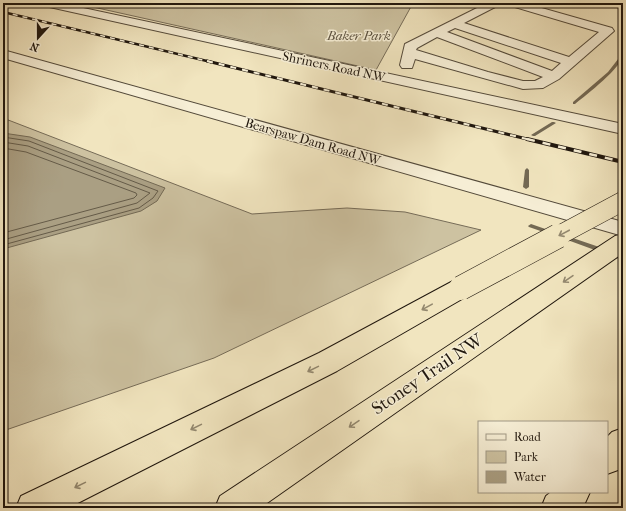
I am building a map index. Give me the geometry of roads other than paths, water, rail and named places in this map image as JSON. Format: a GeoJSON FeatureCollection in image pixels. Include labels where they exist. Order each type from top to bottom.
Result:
{"type":"FeatureCollection","features":[{"type":"Feature","properties":{"kind":"highway"},"geometry":{"type":"LineString","coordinates":[[33,508],[328,362],[461,288],[623,202]]}},
{"type":"Feature","properties":{"kind":"highway","name":"Stoney Trail NW"},"geometry":{"type":"LineString","coordinates":[[232,508],[623,242]]}},
{"type":"Feature","properties":{"kind":"highway"},"geometry":{"type":"LineString","coordinates":[[608,458],[623,443]]}},
{"type":"Feature","properties":{"kind":"highway"},"geometry":{"type":"LineString","coordinates":[[558,508],[573,493]]}},
{"type":"Feature","properties":{"kind":"street","name":"Shriners Road NW"},"geometry":{"type":"LineString","coordinates":[[45,3],[623,129]]}},
{"type":"Feature","properties":{"kind":"street"},"geometry":{"type":"LineString","coordinates":[[404,82],[409,52],[413,45],[470,16],[503,9],[608,31],[554,76],[538,85],[523,85],[483,75],[417,56],[409,52]]}},
{"type":"Feature","properties":{"kind":"street"},"geometry":{"type":"LineString","coordinates":[[470,16],[485,21]]}},
{"type":"Feature","properties":{"kind":"street"},"geometry":{"type":"LineString","coordinates":[[454,24],[570,62]]}},
{"type":"Feature","properties":{"kind":"street"},"geometry":{"type":"LineString","coordinates":[[437,33],[554,76]]}},
{"type":"Feature","properties":{"kind":"street"},"geometry":{"type":"LineString","coordinates":[[581,37],[595,42]]}},
{"type":"Feature","properties":{"kind":"street"},"geometry":{"type":"LineString","coordinates":[[441,63],[474,47]]}},
{"type":"Feature","properties":{"kind":"street"},"geometry":{"type":"LineString","coordinates":[[568,47],[583,52]]}},
{"type":"Feature","properties":{"kind":"street","name":"Bearspaw Dam Road NW"},"geometry":{"type":"LineString","coordinates":[[3,54],[623,229]]}},
{"type":"Feature","properties":{"kind":"street"},"geometry":{"type":"LineString","coordinates":[[483,75],[508,59]]}},
{"type":"Feature","properties":{"kind":"water"},"geometry":{"type":"Polygon","coordinates":[[[3,133],[30,137],[165,188],[157,201],[141,211],[3,249],[3,133]]]}},
{"type":"Feature","properties":{"kind":"waterway"},"geometry":{"type":"LineString","coordinates":[[605,3],[623,9]]}},
{"type":"Feature","properties":{"kind":"waterway"},"geometry":{"type":"LineString","coordinates":[[574,103],[609,73],[623,55]]}},
{"type":"Feature","properties":{"kind":"waterway"},"geometry":{"type":"LineString","coordinates":[[533,135],[554,123]]}},
{"type":"Feature","properties":{"kind":"waterway"},"geometry":{"type":"LineString","coordinates":[[526,187],[527,170]]}},
{"type":"Feature","properties":{"kind":"waterway"},"geometry":{"type":"LineString","coordinates":[[531,226],[552,233]]}},
{"type":"Feature","properties":{"kind":"waterway"},"geometry":{"type":"LineString","coordinates":[[564,237],[603,251]]}},
{"type":"Feature","properties":{"kind":"waterway"},"geometry":{"type":"LineString","coordinates":[[611,254],[623,258]]}},
{"type":"Feature","properties":{"kind":"railway"},"geometry":{"type":"LineString","coordinates":[[3,12],[211,62]]}},
{"type":"Feature","properties":{"kind":"railway"},"geometry":{"type":"LineString","coordinates":[[207,61],[531,140]]}},
{"type":"Feature","properties":{"kind":"railway"},"geometry":{"type":"LineString","coordinates":[[527,139],[623,162]]}},
{"type":"Feature","properties":{"kind":"park label","name":"Baker Park"},"geometry":{"type":"Point","coordinates":[359,35]}}]}
